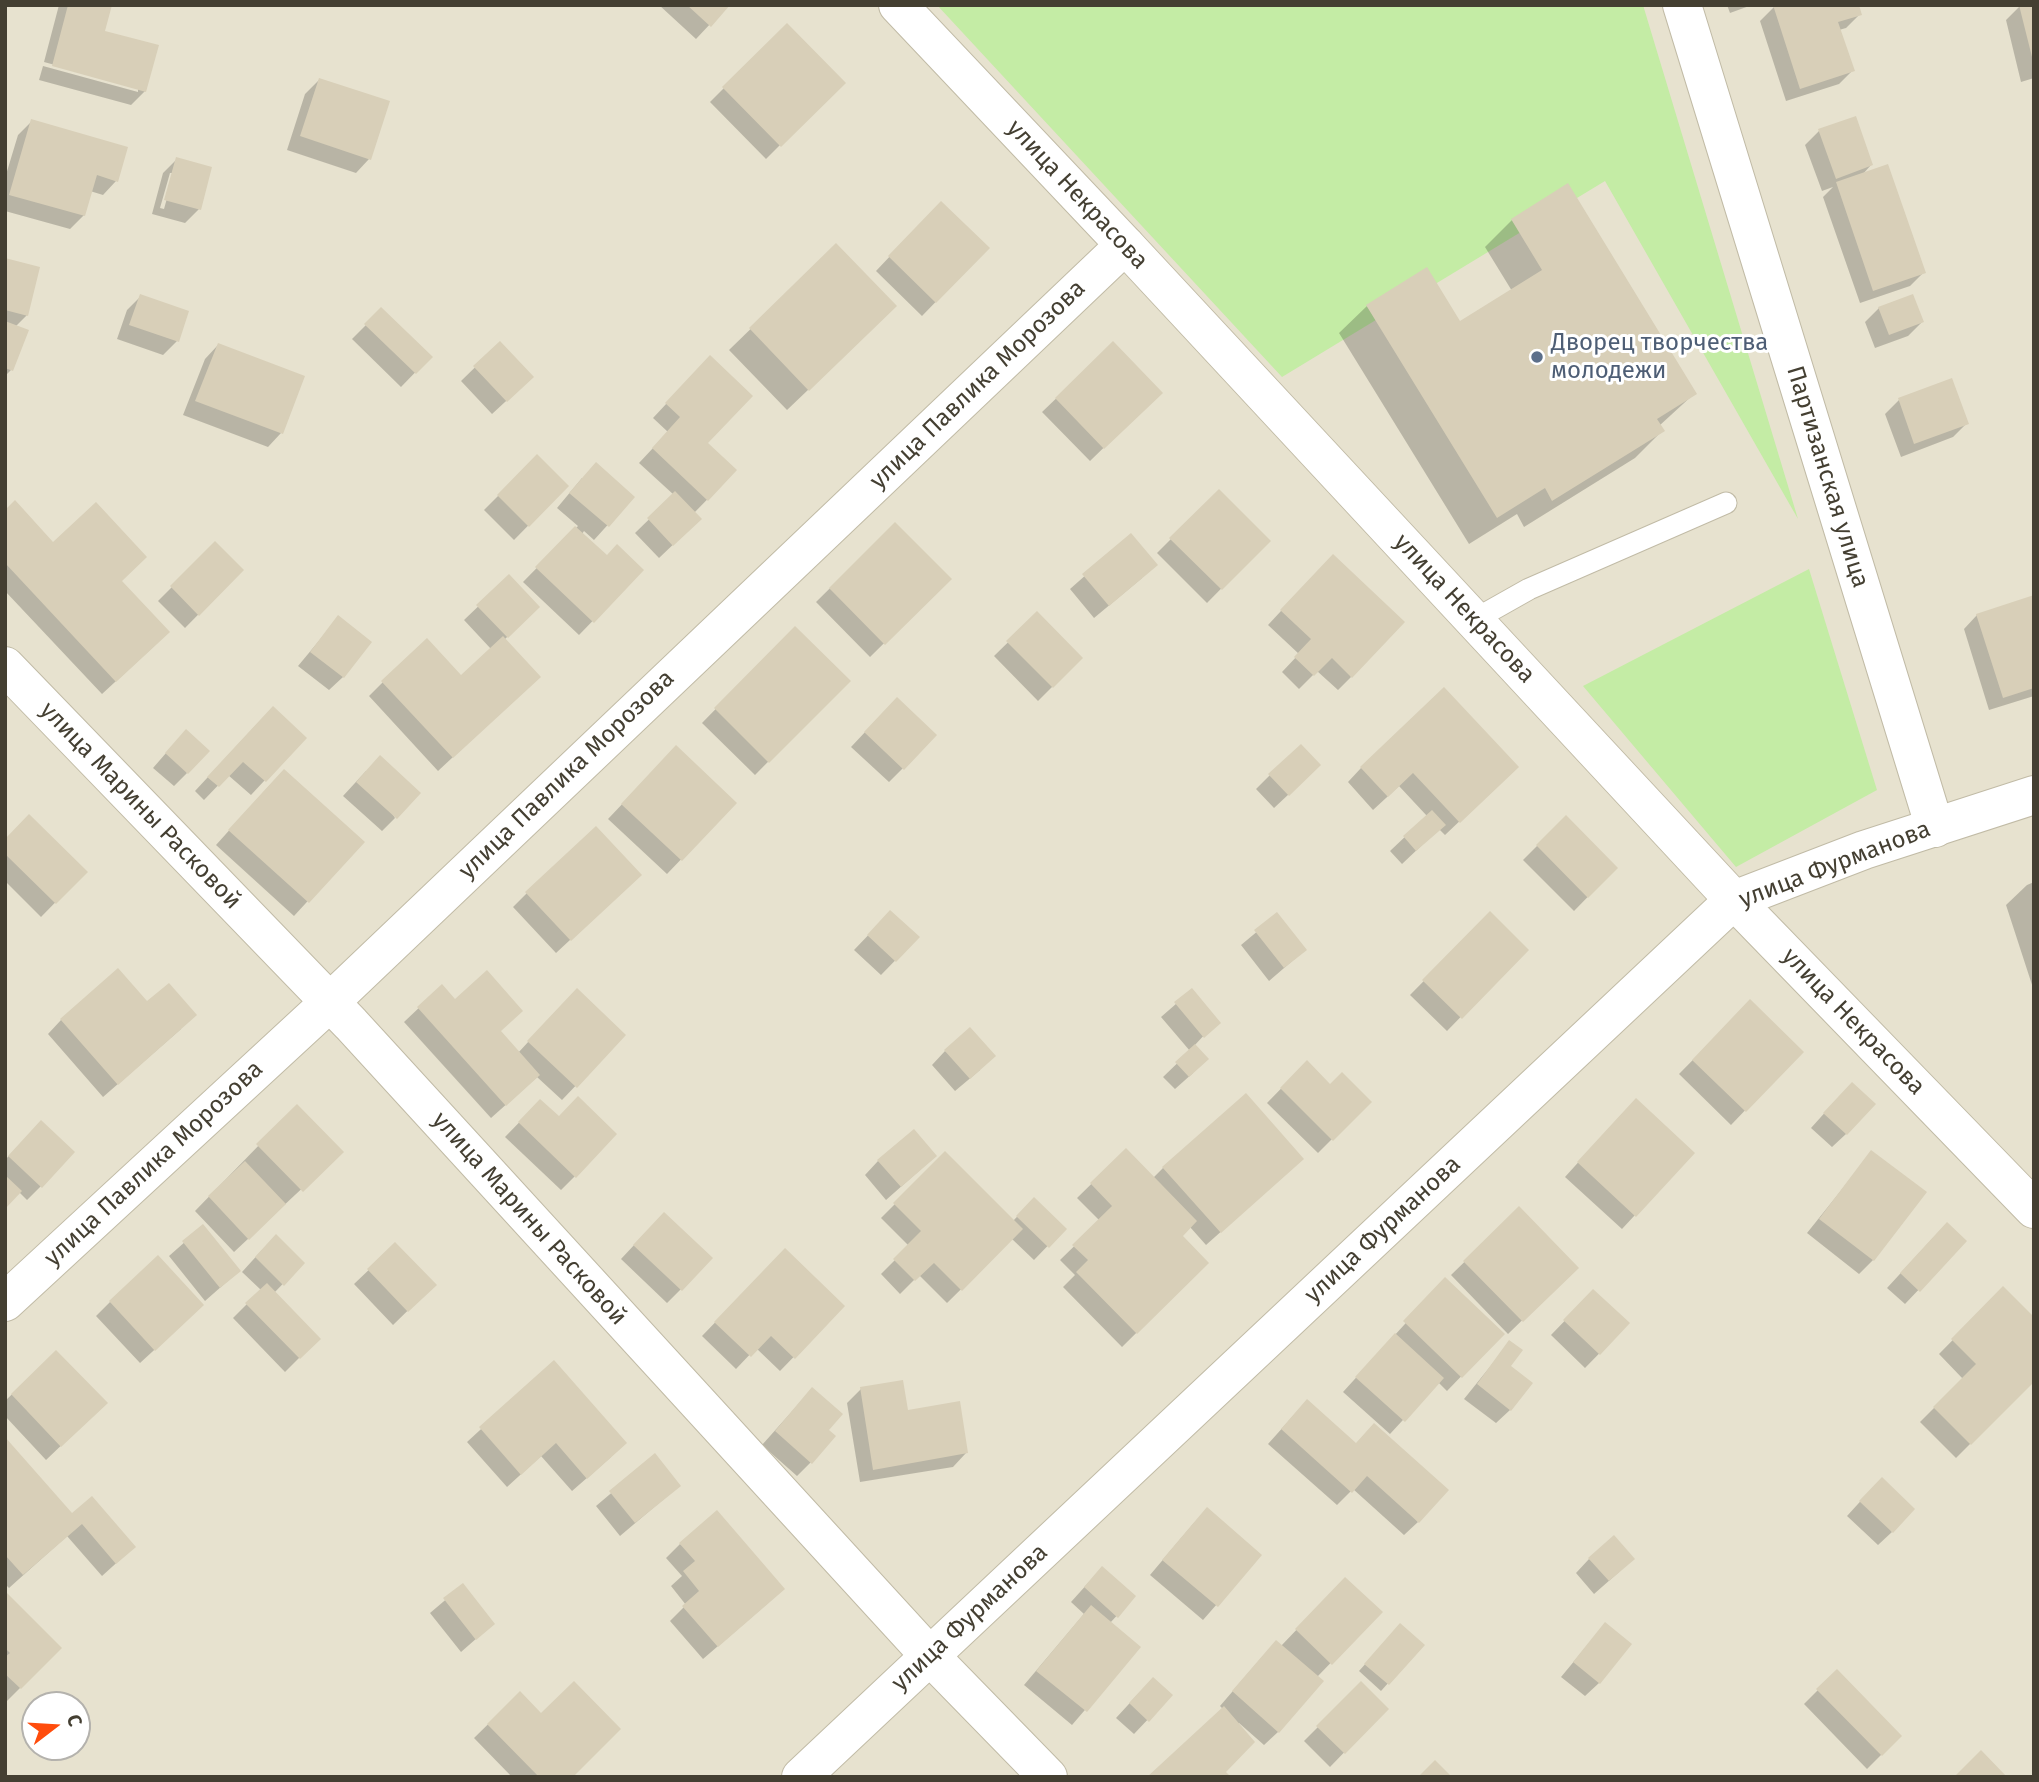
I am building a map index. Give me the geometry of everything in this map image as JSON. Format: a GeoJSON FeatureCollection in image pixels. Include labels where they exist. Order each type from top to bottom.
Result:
{"type":"FeatureCollection","features":[{"type":"Feature","properties":{"kind":"street","name":"улица Некрасова"},"geometry":{"type":"LineString","coordinates":[[898,5],[1125,244],[1734,900],[2034,1209]]}},
{"type":"Feature","properties":{"kind":"street","name":"Партизанская улица"},"geometry":{"type":"LineString","coordinates":[[1682,5],[1935,828]]}},
{"type":"Feature","properties":{"kind":"street","name":"улица Павлика Морозова"},"geometry":{"type":"LineString","coordinates":[[5,1301],[330,1002],[1125,244]]}},
{"type":"Feature","properties":{"kind":"street","name":"улица Марины Расковой"},"geometry":{"type":"LineString","coordinates":[[5,666],[330,1002],[929,1655],[1048,1777]]}},
{"type":"Feature","properties":{"kind":"street","name":"улица Фурманова"},"geometry":{"type":"LineString","coordinates":[[801,1777],[1734,900],[1864,850],[2034,795]]}},
{"type":"Feature","properties":{"kind":"lane"},"geometry":{"type":"LineString","coordinates":[[1474,620],[1529,589],[1726,503]]}},
{"type":"Feature","properties":{"kind":"shaded area"},"geometry":{"type":"Polygon","coordinates":[[[5,5],[2034,5],[2034,1777],[5,1777],[5,5]]]}},
{"type":"Feature","properties":{"kind":"green space"},"geometry":{"type":"Polygon","coordinates":[[[937,5],[1643,5],[1798,519],[1605,181],[1282,377],[937,5]]]}},
{"type":"Feature","properties":{"kind":"green space"},"geometry":{"type":"Polygon","coordinates":[[[1809,569],[1877,790],[1736,867],[1583,686],[1809,569]]]}},
{"type":"Feature","properties":{"kind":"building"},"geometry":{"type":"Polygon","coordinates":[[[68,5],[112,5],[105,31],[159,45],[146,92],[52,66],[68,5]]]}},
{"type":"Feature","properties":{"kind":"building"},"geometry":{"type":"Polygon","coordinates":[[[687,5],[730,5],[711,27],[687,5]]]}},
{"type":"Feature","properties":{"kind":"building"},"geometry":{"type":"Polygon","coordinates":[[[1773,5],[1859,5],[1862,15],[1838,22],[1855,71],[1800,89],[1773,5]]]}},
{"type":"Feature","properties":{"kind":"building"},"geometry":{"type":"Polygon","coordinates":[[[2019,5],[2034,5],[2034,61],[2033,61],[2019,5]]]}},
{"type":"Feature","properties":{"kind":"building"},"geometry":{"type":"Polygon","coordinates":[[[787,23],[846,83],[781,147],[722,87],[787,23]]]}},
{"type":"Feature","properties":{"kind":"building"},"geometry":{"type":"Polygon","coordinates":[[[319,78],[390,101],[371,160],[300,136],[319,78]]]}},
{"type":"Feature","properties":{"kind":"building"},"geometry":{"type":"Polygon","coordinates":[[[1856,116],[1873,165],[1836,179],[1818,129],[1856,116]]]}},
{"type":"Feature","properties":{"kind":"building"},"geometry":{"type":"Polygon","coordinates":[[[31,119],[128,147],[118,182],[97,175],[85,216],[9,195],[31,119]]]}},
{"type":"Feature","properties":{"kind":"building"},"geometry":{"type":"Polygon","coordinates":[[[176,157],[212,167],[201,210],[164,200],[176,157]]]}},
{"type":"Feature","properties":{"kind":"building"},"geometry":{"type":"Polygon","coordinates":[[[1888,164],[1926,273],[1873,291],[1836,182],[1888,164]]]}},
{"type":"Feature","properties":{"kind":"building","name":"Дворец творчества молодежи"},"geometry":{"type":"Polygon","coordinates":[[[1568,183],[1697,394],[1657,419],[1665,431],[1552,501],[1545,488],[1497,518],[1366,305],[1427,267],[1460,321],[1542,270],[1511,219],[1568,183]]]}},
{"type":"Feature","properties":{"kind":"building"},"geometry":{"type":"Polygon","coordinates":[[[941,201],[990,248],[936,303],[888,256],[941,201]]]}},
{"type":"Feature","properties":{"kind":"building"},"geometry":{"type":"Polygon","coordinates":[[[836,243],[897,306],[809,391],[749,328],[836,243]]]}},
{"type":"Feature","properties":{"kind":"building"},"geometry":{"type":"Polygon","coordinates":[[[5,258],[40,267],[28,316],[5,310],[5,258]]]}},
{"type":"Feature","properties":{"kind":"building"},"geometry":{"type":"Polygon","coordinates":[[[140,294],[189,311],[179,342],[129,325],[140,294]]]}},
{"type":"Feature","properties":{"kind":"building"},"geometry":{"type":"Polygon","coordinates":[[[1913,294],[1924,322],[1889,335],[1878,307],[1913,294]]]}},
{"type":"Feature","properties":{"kind":"building"},"geometry":{"type":"Polygon","coordinates":[[[381,307],[433,357],[416,374],[364,324],[381,307]]]}},
{"type":"Feature","properties":{"kind":"building"},"geometry":{"type":"Polygon","coordinates":[[[5,321],[29,330],[13,371],[5,368],[5,321]]]}},
{"type":"Feature","properties":{"kind":"building"},"geometry":{"type":"Polygon","coordinates":[[[500,341],[534,377],[507,402],[473,366],[500,341]]]}},
{"type":"Feature","properties":{"kind":"building"},"geometry":{"type":"Polygon","coordinates":[[[1113,341],[1163,393],[1104,449],[1055,398],[1113,341]]]}},
{"type":"Feature","properties":{"kind":"building"},"geometry":{"type":"Polygon","coordinates":[[[218,343],[305,376],[283,434],[195,401],[218,343]]]}},
{"type":"Feature","properties":{"kind":"building"},"geometry":{"type":"Polygon","coordinates":[[[710,355],[753,396],[708,443],[737,470],[708,501],[652,448],[680,417],[665,403],[710,355]]]}},
{"type":"Feature","properties":{"kind":"building"},"geometry":{"type":"Polygon","coordinates":[[[1952,378],[1969,424],[1914,444],[1898,398],[1952,378]]]}},
{"type":"Feature","properties":{"kind":"building"},"geometry":{"type":"Polygon","coordinates":[[[537,454],[569,486],[529,527],[497,495],[537,454]]]}},
{"type":"Feature","properties":{"kind":"building"},"geometry":{"type":"Polygon","coordinates":[[[596,462],[635,497],[609,527],[569,493],[596,462]]]}},
{"type":"Feature","properties":{"kind":"building"},"geometry":{"type":"Polygon","coordinates":[[[1219,489],[1271,541],[1222,590],[1169,538],[1219,489]]]}},
{"type":"Feature","properties":{"kind":"building"},"geometry":{"type":"Polygon","coordinates":[[[675,491],[702,519],[673,546],[647,518],[675,491]]]}},
{"type":"Feature","properties":{"kind":"building"},"geometry":{"type":"Polygon","coordinates":[[[15,500],[53,542],[96,502],[147,557],[122,581],[170,632],[116,682],[5,563],[5,510],[15,500]]]}},
{"type":"Feature","properties":{"kind":"building"},"geometry":{"type":"Polygon","coordinates":[[[895,522],[952,579],[885,645],[829,588],[895,522]]]}},
{"type":"Feature","properties":{"kind":"building"},"geometry":{"type":"Polygon","coordinates":[[[575,526],[607,555],[617,544],[644,570],[594,623],[535,567],[575,526]]]}},
{"type":"Feature","properties":{"kind":"building"},"geometry":{"type":"Polygon","coordinates":[[[1131,533],[1158,565],[1109,606],[1082,574],[1131,533]]]}},
{"type":"Feature","properties":{"kind":"building"},"geometry":{"type":"Polygon","coordinates":[[[215,541],[244,570],[199,616],[170,586],[215,541]]]}},
{"type":"Feature","properties":{"kind":"building"},"geometry":{"type":"Polygon","coordinates":[[[1333,554],[1405,622],[1352,678],[1332,658],[1314,676],[1294,657],[1311,639],[1280,610],[1333,554]]]}},
{"type":"Feature","properties":{"kind":"building"},"geometry":{"type":"Polygon","coordinates":[[[509,574],[540,607],[508,638],[476,605],[509,574]]]}},
{"type":"Feature","properties":{"kind":"building"},"geometry":{"type":"Polygon","coordinates":[[[2034,595],[2034,688],[2003,698],[1976,614],[2034,595]]]}},
{"type":"Feature","properties":{"kind":"building"},"geometry":{"type":"Polygon","coordinates":[[[1037,611],[1083,658],[1053,688],[1006,641],[1037,611]]]}},
{"type":"Feature","properties":{"kind":"building"},"geometry":{"type":"Polygon","coordinates":[[[338,615],[372,642],[344,678],[310,652],[338,615]]]}},
{"type":"Feature","properties":{"kind":"building"},"geometry":{"type":"Polygon","coordinates":[[[795,626],[851,681],[769,763],[714,708],[795,626]]]}},
{"type":"Feature","properties":{"kind":"building"},"geometry":{"type":"Polygon","coordinates":[[[503,636],[541,677],[453,758],[381,681],[427,638],[461,675],[503,636]]]}},
{"type":"Feature","properties":{"kind":"building"},"geometry":{"type":"Polygon","coordinates":[[[1444,687],[1519,767],[1460,823],[1413,773],[1388,797],[1360,767],[1444,687]]]}},
{"type":"Feature","properties":{"kind":"building"},"geometry":{"type":"Polygon","coordinates":[[[897,697],[937,735],[904,770],[864,732],[897,697]]]}},
{"type":"Feature","properties":{"kind":"building"},"geometry":{"type":"Polygon","coordinates":[[[273,706],[307,738],[266,782],[243,762],[219,787],[207,777],[273,706]]]}},
{"type":"Feature","properties":{"kind":"building"},"geometry":{"type":"Polygon","coordinates":[[[186,729],[210,751],[188,774],[165,753],[186,729]]]}},
{"type":"Feature","properties":{"kind":"building"},"geometry":{"type":"Polygon","coordinates":[[[1301,744],[1321,765],[1289,796],[1268,774],[1301,744]]]}},
{"type":"Feature","properties":{"kind":"building"},"geometry":{"type":"Polygon","coordinates":[[[676,745],[737,803],[682,861],[621,804],[676,745]]]}},
{"type":"Feature","properties":{"kind":"building"},"geometry":{"type":"Polygon","coordinates":[[[380,755],[421,793],[397,819],[356,782],[380,755]]]}},
{"type":"Feature","properties":{"kind":"building"},"geometry":{"type":"Polygon","coordinates":[[[284,769],[365,842],[309,903],[228,830],[284,769]]]}},
{"type":"Feature","properties":{"kind":"building"},"geometry":{"type":"Polygon","coordinates":[[[1432,810],[1446,825],[1416,851],[1403,836],[1432,810]]]}},
{"type":"Feature","properties":{"kind":"building"},"geometry":{"type":"Polygon","coordinates":[[[29,814],[88,872],[56,904],[5,854],[5,839],[29,814]]]}},
{"type":"Feature","properties":{"kind":"building"},"geometry":{"type":"Polygon","coordinates":[[[1566,815],[1618,868],[1588,898],[1536,845],[1566,815]]]}},
{"type":"Feature","properties":{"kind":"building"},"geometry":{"type":"Polygon","coordinates":[[[596,826],[642,875],[571,941],[525,892],[596,826]]]}},
{"type":"Feature","properties":{"kind":"building"},"geometry":{"type":"Polygon","coordinates":[[[890,910],[920,937],[896,962],[867,935],[890,910]]]}},
{"type":"Feature","properties":{"kind":"building"},"geometry":{"type":"Polygon","coordinates":[[[1490,911],[1529,950],[1462,1019],[1422,980],[1490,911]]]}},
{"type":"Feature","properties":{"kind":"building"},"geometry":{"type":"Polygon","coordinates":[[[1277,912],[1307,950],[1284,968],[1254,930],[1277,912]]]}},
{"type":"Feature","properties":{"kind":"building"},"geometry":{"type":"Polygon","coordinates":[[[118,968],[147,1001],[169,983],[197,1015],[118,1085],[60,1019],[118,968]]]}},
{"type":"Feature","properties":{"kind":"building"},"geometry":{"type":"Polygon","coordinates":[[[487,970],[523,1011],[501,1031],[540,1075],[506,1106],[417,1007],[442,984],[455,999],[487,970]]]}},
{"type":"Feature","properties":{"kind":"building"},"geometry":{"type":"Polygon","coordinates":[[[577,988],[626,1035],[577,1088],[527,1041],[577,988]]]}},
{"type":"Feature","properties":{"kind":"building"},"geometry":{"type":"Polygon","coordinates":[[[1192,988],[1221,1023],[1204,1038],[1174,1002],[1192,988]]]}},
{"type":"Feature","properties":{"kind":"building"},"geometry":{"type":"Polygon","coordinates":[[[1750,999],[1804,1052],[1746,1112],[1692,1060],[1750,999]]]}},
{"type":"Feature","properties":{"kind":"building"},"geometry":{"type":"Polygon","coordinates":[[[970,1027],[996,1056],[970,1079],[944,1050],[970,1027]]]}},
{"type":"Feature","properties":{"kind":"building"},"geometry":{"type":"Polygon","coordinates":[[[1195,1044],[1209,1059],[1189,1077],[1175,1062],[1195,1044]]]}},
{"type":"Feature","properties":{"kind":"building"},"geometry":{"type":"Polygon","coordinates":[[[1307,1060],[1330,1084],[1342,1072],[1372,1102],[1333,1141],[1280,1088],[1307,1060]]]}},
{"type":"Feature","properties":{"kind":"building"},"geometry":{"type":"Polygon","coordinates":[[[1852,1082],[1876,1104],[1847,1135],[1823,1113],[1852,1082]]]}},
{"type":"Feature","properties":{"kind":"building"},"geometry":{"type":"Polygon","coordinates":[[[1246,1093],[1304,1159],[1221,1233],[1162,1167],[1246,1093]]]}},
{"type":"Feature","properties":{"kind":"building"},"geometry":{"type":"Polygon","coordinates":[[[578,1096],[617,1134],[576,1178],[518,1122],[540,1099],[559,1116],[578,1096]]]}},
{"type":"Feature","properties":{"kind":"building"},"geometry":{"type":"Polygon","coordinates":[[[1636,1098],[1695,1153],[1636,1217],[1577,1162],[1636,1098]]]}},
{"type":"Feature","properties":{"kind":"building"},"geometry":{"type":"Polygon","coordinates":[[[297,1104],[344,1152],[303,1192],[256,1144],[297,1104]]]}},
{"type":"Feature","properties":{"kind":"building"},"geometry":{"type":"Polygon","coordinates":[[[41,1120],[75,1152],[42,1188],[8,1156],[41,1120]]]}},
{"type":"Feature","properties":{"kind":"building"},"geometry":{"type":"Polygon","coordinates":[[[914,1129],[937,1156],[901,1187],[877,1160],[914,1129]]]}},
{"type":"Feature","properties":{"kind":"building"},"geometry":{"type":"Polygon","coordinates":[[[1126,1148],[1197,1221],[1183,1236],[1209,1263],[1137,1334],[1076,1272],[1088,1260],[1072,1245],[1112,1206],[1090,1183],[1126,1148]]]}},
{"type":"Feature","properties":{"kind":"building"},"geometry":{"type":"Polygon","coordinates":[[[1871,1150],[1927,1192],[1874,1261],[1819,1219],[1871,1150]]]}},
{"type":"Feature","properties":{"kind":"building"},"geometry":{"type":"Polygon","coordinates":[[[945,1151],[1023,1229],[962,1291],[934,1263],[915,1281],[893,1259],[921,1231],[893,1203],[945,1151]]]}},
{"type":"Feature","properties":{"kind":"building"},"geometry":{"type":"Polygon","coordinates":[[[245,1161],[286,1204],[249,1240],[208,1196],[245,1161]]]}},
{"type":"Feature","properties":{"kind":"building"},"geometry":{"type":"Polygon","coordinates":[[[5,1175],[22,1191],[5,1209],[5,1175]]]}},
{"type":"Feature","properties":{"kind":"building"},"geometry":{"type":"Polygon","coordinates":[[[1034,1197],[1067,1229],[1049,1248],[1016,1216],[1034,1197]]]}},
{"type":"Feature","properties":{"kind":"building"},"geometry":{"type":"Polygon","coordinates":[[[1519,1206],[1579,1268],[1523,1322],[1463,1261],[1519,1206]]]}},
{"type":"Feature","properties":{"kind":"building"},"geometry":{"type":"Polygon","coordinates":[[[664,1212],[713,1258],[682,1291],[633,1245],[664,1212]]]}},
{"type":"Feature","properties":{"kind":"building"},"geometry":{"type":"Polygon","coordinates":[[[1947,1222],[1967,1241],[1920,1292],[1900,1273],[1947,1222]]]}},
{"type":"Feature","properties":{"kind":"building"},"geometry":{"type":"Polygon","coordinates":[[[203,1224],[241,1271],[220,1288],[182,1241],[203,1224]]]}},
{"type":"Feature","properties":{"kind":"building"},"geometry":{"type":"Polygon","coordinates":[[[276,1234],[305,1263],[284,1286],[255,1257],[276,1234]]]}},
{"type":"Feature","properties":{"kind":"building"},"geometry":{"type":"Polygon","coordinates":[[[395,1242],[437,1285],[408,1312],[367,1269],[395,1242]]]}},
{"type":"Feature","properties":{"kind":"building"},"geometry":{"type":"Polygon","coordinates":[[[785,1248],[845,1306],[795,1359],[771,1336],[751,1357],[714,1322],[785,1248]]]}},
{"type":"Feature","properties":{"kind":"building"},"geometry":{"type":"Polygon","coordinates":[[[158,1255],[204,1305],[155,1351],[109,1301],[158,1255]]]}},
{"type":"Feature","properties":{"kind":"building"},"geometry":{"type":"Polygon","coordinates":[[[1445,1277],[1505,1334],[1462,1378],[1403,1321],[1445,1277]]]}},
{"type":"Feature","properties":{"kind":"building"},"geometry":{"type":"Polygon","coordinates":[[[267,1283],[321,1339],[300,1359],[245,1303],[267,1283]]]}},
{"type":"Feature","properties":{"kind":"building"},"geometry":{"type":"Polygon","coordinates":[[[2003,1286],[2034,1317],[2034,1382],[1971,1445],[1933,1407],[1976,1364],[1951,1339],[2003,1286]]]}},
{"type":"Feature","properties":{"kind":"building"},"geometry":{"type":"Polygon","coordinates":[[[1593,1289],[1630,1323],[1600,1355],[1563,1320],[1593,1289]]]}},
{"type":"Feature","properties":{"kind":"building"},"geometry":{"type":"Polygon","coordinates":[[[1395,1333],[1444,1378],[1405,1422],[1355,1377],[1395,1333]]]}},
{"type":"Feature","properties":{"kind":"building"},"geometry":{"type":"Polygon","coordinates":[[[1509,1340],[1523,1350],[1511,1366],[1533,1383],[1511,1411],[1477,1384],[1509,1340]]]}},
{"type":"Feature","properties":{"kind":"building"},"geometry":{"type":"Polygon","coordinates":[[[56,1350],[108,1403],[61,1447],[11,1394],[56,1350]]]}},
{"type":"Feature","properties":{"kind":"building"},"geometry":{"type":"Polygon","coordinates":[[[554,1360],[627,1443],[587,1479],[556,1443],[521,1475],[479,1427],[554,1360]]]}},
{"type":"Feature","properties":{"kind":"building"},"geometry":{"type":"Polygon","coordinates":[[[903,1380],[908,1410],[960,1401],[968,1453],[873,1470],[860,1387],[903,1380]]]}},
{"type":"Feature","properties":{"kind":"building"},"geometry":{"type":"Polygon","coordinates":[[[812,1387],[843,1414],[829,1430],[836,1436],[812,1464],[775,1431],[812,1387]]]}},
{"type":"Feature","properties":{"kind":"building"},"geometry":{"type":"Polygon","coordinates":[[[1307,1399],[1356,1443],[1374,1423],[1449,1490],[1419,1523],[1367,1476],[1352,1493],[1281,1429],[1307,1399]]]}},
{"type":"Feature","properties":{"kind":"building"},"geometry":{"type":"Polygon","coordinates":[[[5,1437],[72,1513],[92,1496],[136,1547],[116,1564],[82,1524],[23,1575],[5,1555],[5,1437]]]}},
{"type":"Feature","properties":{"kind":"building"},"geometry":{"type":"Polygon","coordinates":[[[655,1453],[681,1486],[635,1523],[609,1491],[655,1453]]]}},
{"type":"Feature","properties":{"kind":"building"},"geometry":{"type":"Polygon","coordinates":[[[1882,1477],[1915,1509],[1893,1533],[1859,1501],[1882,1477]]]}},
{"type":"Feature","properties":{"kind":"building"},"geometry":{"type":"Polygon","coordinates":[[[1207,1507],[1262,1555],[1218,1607],[1162,1560],[1207,1507]]]}},
{"type":"Feature","properties":{"kind":"building"},"geometry":{"type":"Polygon","coordinates":[[[717,1510],[785,1589],[718,1647],[682,1606],[699,1591],[683,1571],[695,1561],[679,1543],[717,1510]]]}},
{"type":"Feature","properties":{"kind":"building"},"geometry":{"type":"Polygon","coordinates":[[[1614,1535],[1635,1559],[1609,1581],[1588,1558],[1614,1535]]]}},
{"type":"Feature","properties":{"kind":"building"},"geometry":{"type":"Polygon","coordinates":[[[1102,1566],[1136,1596],[1118,1618],[1084,1587],[1102,1566]]]}},
{"type":"Feature","properties":{"kind":"building"},"geometry":{"type":"Polygon","coordinates":[[[1345,1577],[1383,1612],[1332,1665],[1295,1629],[1345,1577]]]}},
{"type":"Feature","properties":{"kind":"building"},"geometry":{"type":"Polygon","coordinates":[[[463,1583],[495,1624],[476,1640],[443,1598],[463,1583]]]}},
{"type":"Feature","properties":{"kind":"building"},"geometry":{"type":"Polygon","coordinates":[[[5,1591],[62,1648],[21,1689],[5,1674],[5,1657],[10,1653],[5,1648],[5,1591]]]}},
{"type":"Feature","properties":{"kind":"building"},"geometry":{"type":"Polygon","coordinates":[[[1091,1605],[1141,1647],[1087,1712],[1036,1671],[1091,1605]]]}},
{"type":"Feature","properties":{"kind":"building"},"geometry":{"type":"Polygon","coordinates":[[[1605,1622],[1632,1644],[1600,1684],[1573,1662],[1605,1622]]]}},
{"type":"Feature","properties":{"kind":"building"},"geometry":{"type":"Polygon","coordinates":[[[1400,1623],[1425,1645],[1389,1685],[1364,1664],[1400,1623]]]}},
{"type":"Feature","properties":{"kind":"building"},"geometry":{"type":"Polygon","coordinates":[[[1276,1640],[1324,1681],[1279,1733],[1232,1691],[1276,1640]]]}},
{"type":"Feature","properties":{"kind":"building"},"geometry":{"type":"Polygon","coordinates":[[[1837,1669],[1902,1736],[1882,1756],[1816,1689],[1837,1669]]]}},
{"type":"Feature","properties":{"kind":"building"},"geometry":{"type":"Polygon","coordinates":[[[1153,1677],[1173,1695],[1149,1722],[1129,1703],[1153,1677]]]}},
{"type":"Feature","properties":{"kind":"building"},"geometry":{"type":"Polygon","coordinates":[[[574,1681],[621,1729],[573,1777],[539,1777],[487,1724],[520,1691],[541,1713],[574,1681]]]}},
{"type":"Feature","properties":{"kind":"building"},"geometry":{"type":"Polygon","coordinates":[[[1361,1681],[1389,1709],[1345,1754],[1316,1726],[1361,1681]]]}},
{"type":"Feature","properties":{"kind":"building"},"geometry":{"type":"Polygon","coordinates":[[[1224,1706],[1255,1742],[1226,1772],[1231,1777],[1147,1777],[1224,1706]]]}},
{"type":"Feature","properties":{"kind":"building"},"geometry":{"type":"Polygon","coordinates":[[[1981,1750],[2007,1777],[1954,1777],[1981,1750]]]}},
{"type":"Feature","properties":{"kind":"building"},"geometry":{"type":"Polygon","coordinates":[[[1435,1760],[1452,1777],[1418,1777],[1435,1760]]]}},
{"type":"Feature","properties":{"kind":"place","name":"Дворец творчества молодежи"},"geometry":{"type":"Point","coordinates":[1537,357]}}]}
